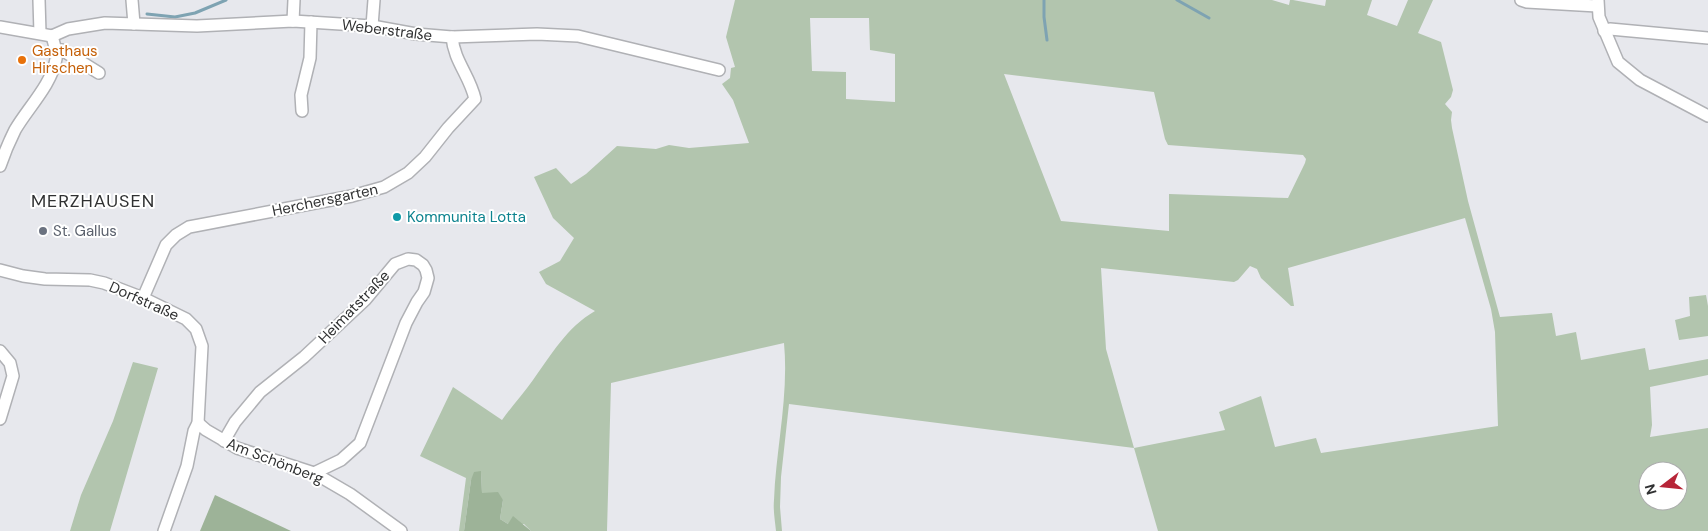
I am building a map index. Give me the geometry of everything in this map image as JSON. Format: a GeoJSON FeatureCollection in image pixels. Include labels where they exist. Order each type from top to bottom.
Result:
{"type":"FeatureCollection","features":[{"type":"Feature","properties":{"kind":"street"},"geometry":{"type":"LineString","coordinates":[[39,0],[40,33]]}},
{"type":"Feature","properties":{"kind":"street"},"geometry":{"type":"LineString","coordinates":[[132,0],[134,24]]}},
{"type":"Feature","properties":{"kind":"street"},"geometry":{"type":"LineString","coordinates":[[293,21],[294,0]]}},
{"type":"Feature","properties":{"kind":"street"},"geometry":{"type":"LineString","coordinates":[[372,26],[374,0]]}},
{"type":"Feature","properties":{"kind":"street"},"geometry":{"type":"LineString","coordinates":[[1521,0],[1526,2],[1598,3],[1599,17],[1618,62],[1640,80],[1708,116]]}},
{"type":"Feature","properties":{"kind":"street","name":"Weberstraße"},"geometry":{"type":"LineString","coordinates":[[52,36],[68,29],[105,23],[197,26],[293,21],[372,26],[416,34],[452,37],[537,34],[578,36],[719,70]]}},
{"type":"Feature","properties":{"kind":"street"},"geometry":{"type":"LineString","coordinates":[[302,112],[302,94],[310,58],[310,22]]}},
{"type":"Feature","properties":{"kind":"street"},"geometry":{"type":"LineString","coordinates":[[0,27],[52,36],[56,50],[55,62],[42,91],[16,130],[4,152],[0,166]]}},
{"type":"Feature","properties":{"kind":"street"},"geometry":{"type":"LineString","coordinates":[[1604,31],[1610,28],[1708,38]]}},
{"type":"Feature","properties":{"kind":"street","name":"Herchersgarten"},"geometry":{"type":"LineString","coordinates":[[144,298],[166,245],[176,235],[189,227],[352,196],[384,187],[408,173],[425,157],[448,128],[475,99],[473,90],[453,50],[452,37]]}},
{"type":"Feature","properties":{"kind":"street"},"geometry":{"type":"LineString","coordinates":[[56,50],[62,50],[99,73]]}},
{"type":"Feature","properties":{"kind":"street","name":"Heimatstraße"},"geometry":{"type":"LineString","coordinates":[[224,442],[235,422],[260,392],[304,357],[365,300],[395,264],[408,259],[416,260],[423,264],[426,270],[428,278],[424,292],[406,324],[360,443],[341,460],[314,473]]}},
{"type":"Feature","properties":{"kind":"street","name":"Dorfstraße"},"geometry":{"type":"LineString","coordinates":[[0,270],[45,279],[90,280],[144,298],[186,319],[196,329],[202,346],[198,423],[194,431],[187,466],[164,531]]}},
{"type":"Feature","properties":{"kind":"street"},"geometry":{"type":"LineString","coordinates":[[0,351],[10,363],[13,376],[0,419]]}},
{"type":"Feature","properties":{"kind":"street","name":"Am Schönberg"},"geometry":{"type":"LineString","coordinates":[[198,423],[224,442],[237,448],[314,473],[350,494],[401,531]]}},
{"type":"Feature","properties":{"kind":"green space"},"geometry":{"type":"Polygon","coordinates":[[[735,0],[1272,0],[1289,5],[1290,0],[1293,0],[1325,6],[1326,0],[1372,0],[1367,15],[1397,26],[1408,0],[1433,0],[1418,33],[1441,42],[1453,90],[1451,97],[1445,104],[1452,112],[1452,128],[1468,201],[1500,317],[1552,313],[1556,336],[1576,332],[1581,360],[1645,348],[1649,370],[1708,359],[1708,375],[1650,387],[1652,425],[1650,437],[1708,428],[1708,531],[1158,531],[1134,448],[789,404],[781,477],[780,507],[782,531],[776,531],[774,516],[775,480],[784,402],[784,343],[611,383],[607,531],[531,531],[524,524],[508,524],[500,519],[503,500],[482,493],[481,472],[471,480],[464,531],[459,531],[466,478],[420,456],[453,387],[502,420],[560,342],[576,325],[595,311],[546,284],[539,272],[560,261],[574,238],[553,218],[534,177],[556,168],[571,184],[586,174],[617,146],[656,149],[669,145],[689,148],[749,143],[733,100],[722,84],[730,78],[731,68],[735,67],[726,37],[735,0]],[[810,18],[812,71],[846,72],[846,99],[895,102],[895,54],[870,50],[869,18],[810,18]],[[1004,74],[1061,221],[1169,231],[1169,194],[1288,198],[1305,163],[1306,159],[1303,155],[1168,145],[1154,92],[1004,74]],[[1465,218],[1288,268],[1294,306],[1291,306],[1261,278],[1257,269],[1250,266],[1234,282],[1101,268],[1106,349],[1134,448],[1225,430],[1219,412],[1261,396],[1275,447],[1316,438],[1321,453],[1498,426],[1495,332],[1491,309],[1465,218]]]}},
{"type":"Feature","properties":{"kind":"green space"},"geometry":{"type":"Polygon","coordinates":[[[1706,295],[1708,336],[1679,340],[1675,320],[1690,316],[1689,297],[1706,295]]]}},
{"type":"Feature","properties":{"kind":"green space"},"geometry":{"type":"Polygon","coordinates":[[[133,362],[158,368],[110,531],[70,531],[81,495],[113,421],[133,362]]]}},
{"type":"Feature","properties":{"kind":"green space"},"geometry":{"type":"Polygon","coordinates":[[[481,471],[482,493],[498,492],[503,500],[500,519],[508,524],[513,516],[531,531],[464,531],[471,480],[474,472],[481,471]]]}},
{"type":"Feature","properties":{"kind":"green space"},"geometry":{"type":"Polygon","coordinates":[[[215,495],[291,531],[200,531],[215,495]]]}},
{"type":"Feature","properties":{"kind":"waterway"},"geometry":{"type":"LineString","coordinates":[[147,14],[175,17],[195,13],[226,0]]}},
{"type":"Feature","properties":{"kind":"waterway"},"geometry":{"type":"LineString","coordinates":[[1044,0],[1047,40]]}},
{"type":"Feature","properties":{"kind":"waterway"},"geometry":{"type":"LineString","coordinates":[[1177,0],[1209,18]]}},
{"type":"Feature","properties":{"kind":"place","name":"Gasthaus Hirschen"},"geometry":{"type":"Point","coordinates":[22,60]}},
{"type":"Feature","properties":{"kind":"place","name":"Kommunita Lotta"},"geometry":{"type":"Point","coordinates":[397,217]}},
{"type":"Feature","properties":{"kind":"place","name":"St. Gallus"},"geometry":{"type":"Point","coordinates":[43,231]}},
{"type":"Feature","properties":{"kind":"district","name":"MERZHAUSEN"},"geometry":{"type":"Point","coordinates":[93,201]}}]}
